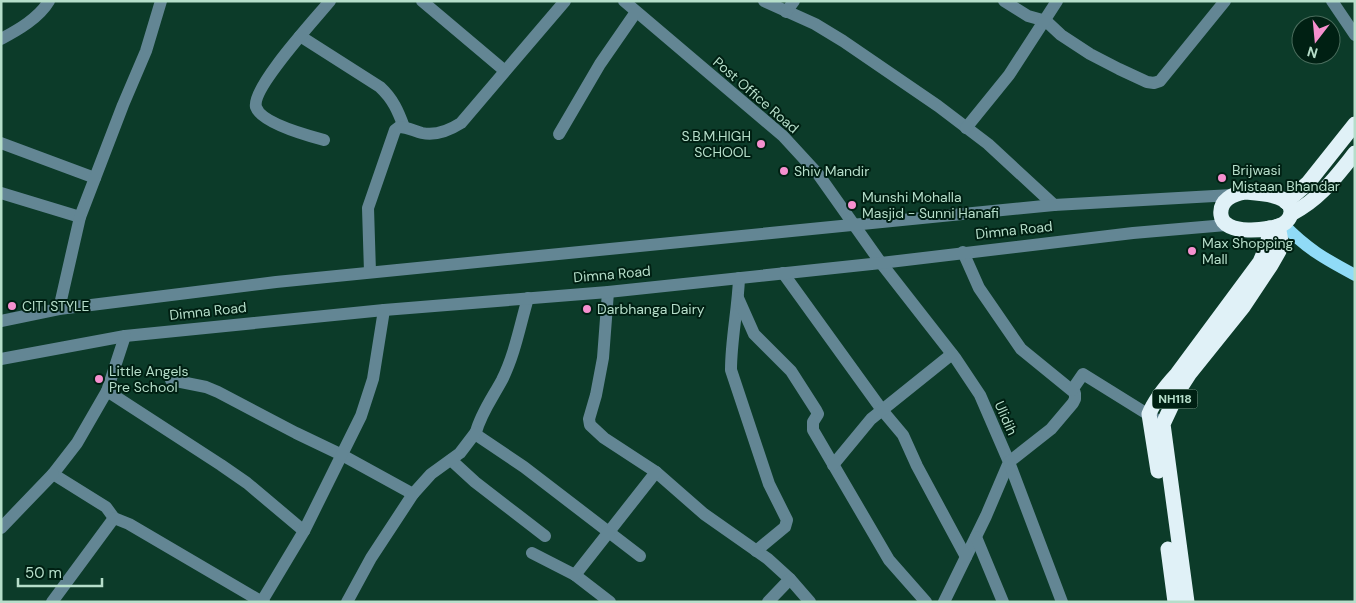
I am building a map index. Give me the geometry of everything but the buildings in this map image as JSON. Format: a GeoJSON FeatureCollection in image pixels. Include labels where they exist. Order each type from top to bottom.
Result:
{"type":"FeatureCollection","features":[{"type":"Feature","properties":{"kind":"highway"},"geometry":{"type":"LineString","coordinates":[[1282,219],[1324,161],[1355,124]]}},
{"type":"Feature","properties":{"kind":"highway"},"geometry":{"type":"LineString","coordinates":[[1282,219],[1276,196],[1262,193],[1245,192],[1232,195],[1220,210],[1221,218],[1226,225],[1235,229],[1244,230],[1282,219],[1307,206],[1319,196],[1355,153]]}},
{"type":"Feature","properties":{"kind":"highway","name":"NH118"},"geometry":{"type":"LineString","coordinates":[[1175,602],[1157,457],[1148,414],[1164,388],[1260,262],[1268,243],[1282,219]]}},
{"type":"Feature","properties":{"kind":"highway","name":"NH118"},"geometry":{"type":"LineString","coordinates":[[1187,602],[1163,424],[1179,390],[1190,373],[1243,307],[1271,265],[1279,251],[1282,219]]}},
{"type":"Feature","properties":{"kind":"main road"},"geometry":{"type":"LineString","coordinates":[[1282,219],[1299,241],[1316,254],[1355,275]]}},
{"type":"Feature","properties":{"kind":"street"},"geometry":{"type":"LineString","coordinates":[[1,39],[20,29],[46,7],[49,1]]}},
{"type":"Feature","properties":{"kind":"street"},"geometry":{"type":"LineString","coordinates":[[59,308],[80,218],[146,51],[161,1]]}},
{"type":"Feature","properties":{"kind":"street"},"geometry":{"type":"LineString","coordinates":[[324,140],[273,122],[256,108],[256,100],[267,80],[300,36],[330,1]]}},
{"type":"Feature","properties":{"kind":"street"},"geometry":{"type":"LineString","coordinates":[[422,1],[505,71]]}},
{"type":"Feature","properties":{"kind":"street"},"geometry":{"type":"LineString","coordinates":[[370,272],[368,214],[370,198],[392,135],[399,127],[428,134],[452,129],[461,123],[565,1]]}},
{"type":"Feature","properties":{"kind":"street","name":"Post Office Road"},"geometry":{"type":"LineString","coordinates":[[624,1],[782,136],[818,174],[881,263]]}},
{"type":"Feature","properties":{"kind":"street"},"geometry":{"type":"LineString","coordinates":[[764,1],[790,6],[938,106],[988,144],[1054,205]]}},
{"type":"Feature","properties":{"kind":"street"},"geometry":{"type":"LineString","coordinates":[[1004,1],[1028,16],[1046,21],[1061,36],[1090,54],[1139,79],[1154,83],[1160,81],[1225,1]]}},
{"type":"Feature","properties":{"kind":"street"},"geometry":{"type":"LineString","coordinates":[[966,128],[1009,75],[1046,21],[1057,1]]}},
{"type":"Feature","properties":{"kind":"street"},"geometry":{"type":"LineString","coordinates":[[1332,1],[1355,35]]}},
{"type":"Feature","properties":{"kind":"street"},"geometry":{"type":"LineString","coordinates":[[559,134],[600,64],[636,12]]}},
{"type":"Feature","properties":{"kind":"street"},"geometry":{"type":"LineString","coordinates":[[300,36],[380,87],[397,107],[404,127]]}},
{"type":"Feature","properties":{"kind":"street"},"geometry":{"type":"LineString","coordinates":[[1,143],[95,178]]}},
{"type":"Feature","properties":{"kind":"street"},"geometry":{"type":"LineString","coordinates":[[1,193],[80,218]]}},
{"type":"Feature","properties":{"kind":"street"},"geometry":{"type":"LineString","coordinates":[[1,321],[59,308],[370,272],[1054,205],[1232,195]]}},
{"type":"Feature","properties":{"kind":"street","name":"Dimna Road"},"geometry":{"type":"LineString","coordinates":[[1,359],[125,336],[384,310],[608,292],[881,263],[962,252],[1226,225]]}},
{"type":"Feature","properties":{"kind":"street"},"geometry":{"type":"LineString","coordinates":[[944,602],[976,537],[1009,462],[1051,429],[1075,399],[1075,393],[1072,390],[1022,349],[979,288],[962,252]]}},
{"type":"Feature","properties":{"kind":"street","name":"Ulidih"},"geometry":{"type":"LineString","coordinates":[[881,263],[952,354],[980,395],[1009,462],[1062,602]]}},
{"type":"Feature","properties":{"kind":"street"},"geometry":{"type":"LineString","coordinates":[[783,273],[882,410],[903,435],[917,466],[966,558]]}},
{"type":"Feature","properties":{"kind":"street"},"geometry":{"type":"LineString","coordinates":[[739,278],[731,370],[769,484],[787,520],[785,527],[756,550]]}},
{"type":"Feature","properties":{"kind":"street"},"geometry":{"type":"LineString","coordinates":[[608,292],[603,358],[590,425],[604,438],[656,472],[704,514],[756,550],[790,579],[810,602]]}},
{"type":"Feature","properties":{"kind":"street"},"geometry":{"type":"LineString","coordinates":[[347,602],[372,558],[413,494],[430,474],[460,453],[476,432],[508,365],[528,298]]}},
{"type":"Feature","properties":{"kind":"street"},"geometry":{"type":"LineString","coordinates":[[738,298],[754,334],[791,371],[816,410],[818,414],[812,426],[889,560],[926,602]]}},
{"type":"Feature","properties":{"kind":"street"},"geometry":{"type":"LineString","coordinates":[[53,474],[106,507],[114,518],[129,524],[263,601],[304,531],[361,416],[368,395],[384,310]]}},
{"type":"Feature","properties":{"kind":"street"},"geometry":{"type":"LineString","coordinates":[[1,528],[53,474],[82,435],[107,391],[125,336]]}},
{"type":"Feature","properties":{"kind":"street"},"geometry":{"type":"LineString","coordinates":[[833,465],[871,418],[952,354]]}},
{"type":"Feature","properties":{"kind":"street"},"geometry":{"type":"LineString","coordinates":[[1072,390],[1083,374],[1163,424]]}},
{"type":"Feature","properties":{"kind":"street"},"geometry":{"type":"LineString","coordinates":[[171,380],[206,387],[218,392],[287,429],[342,455],[413,494]]}},
{"type":"Feature","properties":{"kind":"street"},"geometry":{"type":"LineString","coordinates":[[107,391],[247,483],[304,531]]}},
{"type":"Feature","properties":{"kind":"street"},"geometry":{"type":"LineString","coordinates":[[476,432],[478,436],[524,467],[640,556]]}},
{"type":"Feature","properties":{"kind":"street"},"geometry":{"type":"LineString","coordinates":[[451,460],[475,482],[545,536]]}},
{"type":"Feature","properties":{"kind":"street"},"geometry":{"type":"LineString","coordinates":[[574,575],[656,472]]}},
{"type":"Feature","properties":{"kind":"street"},"geometry":{"type":"LineString","coordinates":[[52,602],[114,518]]}},
{"type":"Feature","properties":{"kind":"street"},"geometry":{"type":"LineString","coordinates":[[976,537],[1003,602]]}},
{"type":"Feature","properties":{"kind":"street"},"geometry":{"type":"LineString","coordinates":[[532,553],[574,575],[610,602]]}},
{"type":"Feature","properties":{"kind":"street"},"geometry":{"type":"LineString","coordinates":[[768,602],[790,579]]}},
{"type":"Feature","properties":{"kind":"place","name":"S.B.M.HIGH SCHOOL"},"geometry":{"type":"Point","coordinates":[761,144]}},
{"type":"Feature","properties":{"kind":"place","name":"Shiv Mandir"},"geometry":{"type":"Point","coordinates":[784,171]}},
{"type":"Feature","properties":{"kind":"place","name":"Brijwasi Mistaan Bhandar"},"geometry":{"type":"Point","coordinates":[1222,178]}},
{"type":"Feature","properties":{"kind":"place","name":"Munshi Mohalla Masjid - Sunni Hanafi"},"geometry":{"type":"Point","coordinates":[852,205]}},
{"type":"Feature","properties":{"kind":"place","name":"Max Shopping Mall"},"geometry":{"type":"Point","coordinates":[1192,251]}},
{"type":"Feature","properties":{"kind":"place","name":"CITI STYLE"},"geometry":{"type":"Point","coordinates":[12,306]}},
{"type":"Feature","properties":{"kind":"place","name":"Darbhanga Dairy"},"geometry":{"type":"Point","coordinates":[587,309]}},
{"type":"Feature","properties":{"kind":"place","name":"Little Angels Pre School"},"geometry":{"type":"Point","coordinates":[99,379]}}]}
